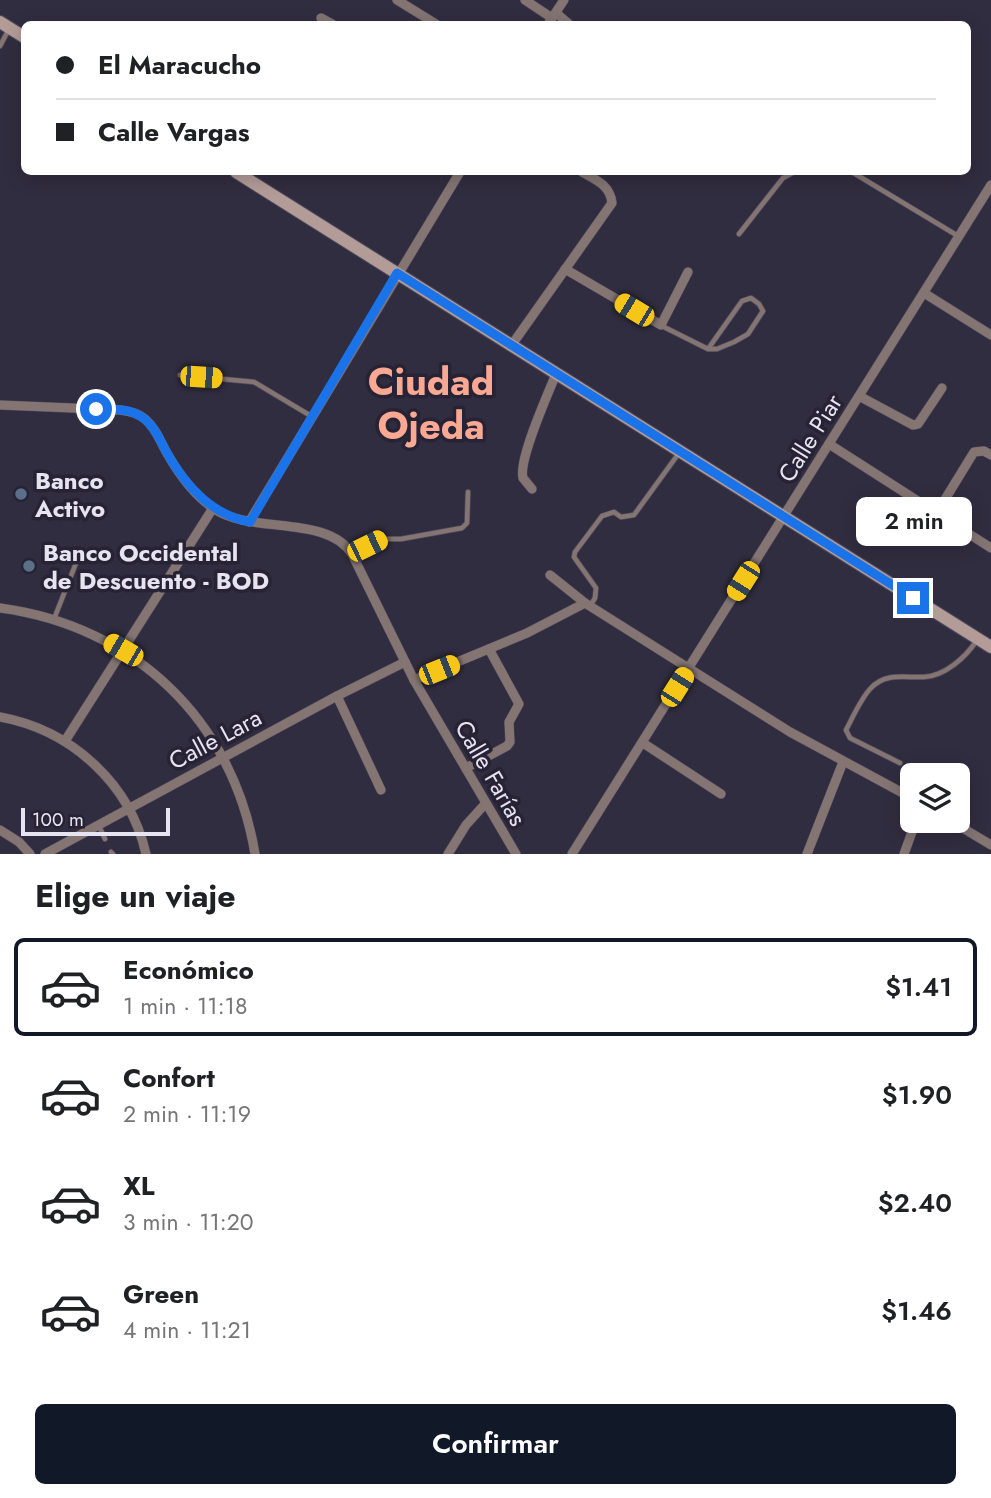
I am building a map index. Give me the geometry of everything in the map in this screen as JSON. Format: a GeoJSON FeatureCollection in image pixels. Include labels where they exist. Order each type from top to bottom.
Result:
{"type":"FeatureCollection","features":[{"type":"Feature","properties":{"kind":"street"},"geometry":{"type":"LineString","coordinates":[[397,0],[431,21]]}},
{"type":"Feature","properties":{"kind":"street"},"geometry":{"type":"LineString","coordinates":[[525,0],[552,18],[564,0]]}},
{"type":"Feature","properties":{"kind":"street"},"geometry":{"type":"LineString","coordinates":[[321,18],[326,21]]}},
{"type":"Feature","properties":{"kind":"street"},"geometry":{"type":"LineString","coordinates":[[5,25],[21,35]]}},
{"type":"Feature","properties":{"kind":"street"},"geometry":{"type":"LineString","coordinates":[[241,175],[991,647]]}},
{"type":"Feature","properties":{"kind":"street"},"geometry":{"type":"LineString","coordinates":[[250,522],[458,175]]}},
{"type":"Feature","properties":{"kind":"street"},"geometry":{"type":"LineString","coordinates":[[511,346],[611,203],[611,194],[606,185],[588,175]]}},
{"type":"Feature","properties":{"kind":"street","name":"Calle Piar"},"geometry":{"type":"LineString","coordinates":[[573,854],[991,185]]}},
{"type":"Feature","properties":{"kind":"street"},"geometry":{"type":"LineString","coordinates":[[565,269],[661,325],[688,272]]}},
{"type":"Feature","properties":{"kind":"street"},"geometry":{"type":"LineString","coordinates":[[923,293],[991,335]]}},
{"type":"Feature","properties":{"kind":"street"},"geometry":{"type":"LineString","coordinates":[[532,489],[525,483],[521,473],[539,415],[556,374]]}},
{"type":"Feature","properties":{"kind":"street"},"geometry":{"type":"LineString","coordinates":[[859,396],[913,425],[918,424],[943,388]]}},
{"type":"Feature","properties":{"kind":"street","name":"Calle Farías"},"geometry":{"type":"LineString","coordinates":[[0,405],[120,410],[134,413],[149,423],[190,487],[213,508],[233,519],[304,529],[336,537],[352,554],[414,680],[516,854]]}},
{"type":"Feature","properties":{"kind":"street"},"geometry":{"type":"LineString","coordinates":[[829,444],[991,548]]}},
{"type":"Feature","properties":{"kind":"street"},"geometry":{"type":"LineString","coordinates":[[936,514],[974,452],[984,451],[991,455]]}},
{"type":"Feature","properties":{"kind":"street"},"geometry":{"type":"LineString","coordinates":[[65,741],[213,508]]}},
{"type":"Feature","properties":{"kind":"street"},"geometry":{"type":"LineString","coordinates":[[550,575],[587,605],[688,668],[843,762],[900,792]]}},
{"type":"Feature","properties":{"kind":"street"},"geometry":{"type":"LineString","coordinates":[[414,680],[587,605]]}},
{"type":"Feature","properties":{"kind":"street"},"geometry":{"type":"LineString","coordinates":[[0,608],[54,619],[88,632],[123,650],[173,691],[196,716],[224,757],[241,798],[254,854]]}},
{"type":"Feature","properties":{"kind":"street"},"geometry":{"type":"LineString","coordinates":[[466,768],[507,746],[510,742],[509,722],[519,704],[489,649]]}},
{"type":"Feature","properties":{"kind":"street","name":"Calle Lara"},"geometry":{"type":"LineString","coordinates":[[45,854],[128,807],[405,662]]}},
{"type":"Feature","properties":{"kind":"street"},"geometry":{"type":"LineString","coordinates":[[337,696],[381,790]]}},
{"type":"Feature","properties":{"kind":"street"},"geometry":{"type":"LineString","coordinates":[[0,716],[39,728],[65,741],[101,771],[128,807],[143,853]]}},
{"type":"Feature","properties":{"kind":"street"},"geometry":{"type":"LineString","coordinates":[[643,743],[722,794]]}},
{"type":"Feature","properties":{"kind":"street"},"geometry":{"type":"LineString","coordinates":[[808,854],[843,762]]}},
{"type":"Feature","properties":{"kind":"street"},"geometry":{"type":"LineString","coordinates":[[449,854],[466,825],[486,803]]}},
{"type":"Feature","properties":{"kind":"street"},"geometry":{"type":"LineString","coordinates":[[0,830],[19,842],[30,854]]}},
{"type":"Feature","properties":{"kind":"street"},"geometry":{"type":"LineString","coordinates":[[970,832],[991,845]]}},
{"type":"Feature","properties":{"kind":"street"},"geometry":{"type":"LineString","coordinates":[[904,854],[912,833]]}},
{"type":"Feature","properties":{"kind":"lane"},"geometry":{"type":"LineString","coordinates":[[0,46],[5,25]]}},
{"type":"Feature","properties":{"kind":"lane"},"geometry":{"type":"LineString","coordinates":[[739,234],[783,178],[788,175]]}},
{"type":"Feature","properties":{"kind":"lane"},"geometry":{"type":"LineString","coordinates":[[857,175],[959,237]]}},
{"type":"Feature","properties":{"kind":"lane"},"geometry":{"type":"LineString","coordinates":[[661,325],[708,349],[717,348],[748,334],[763,311],[760,304],[751,298],[742,301],[708,349]]}},
{"type":"Feature","properties":{"kind":"lane"},"geometry":{"type":"LineString","coordinates":[[180,375],[254,382],[312,416]]}},
{"type":"Feature","properties":{"kind":"lane"},"geometry":{"type":"LineString","coordinates":[[587,605],[595,598],[596,587],[576,562],[575,552],[602,516],[614,513],[621,517],[634,515],[680,451]]}},
{"type":"Feature","properties":{"kind":"lane"},"geometry":{"type":"LineString","coordinates":[[352,554],[382,539],[401,540],[462,528],[467,523],[468,492]]}},
{"type":"Feature","properties":{"kind":"lane"},"geometry":{"type":"LineString","coordinates":[[54,619],[78,558]]}},
{"type":"Feature","properties":{"kind":"lane"},"geometry":{"type":"LineString","coordinates":[[900,763],[847,734],[846,730],[871,688],[894,676],[923,677],[935,674],[969,652],[978,639]]}},
{"type":"Feature","properties":{"kind":"lane"},"geometry":{"type":"LineString","coordinates":[[98,824],[105,839]]}},
{"type":"Feature","properties":{"kind":"place","name":"Banco Activo"},"geometry":{"type":"Point","coordinates":[21,494]}},
{"type":"Feature","properties":{"kind":"place","name":"Banco Occidental de Descuento - BOD"},"geometry":{"type":"Point","coordinates":[29,566]}},
{"type":"Feature","properties":{"kind":"district","name":"Ciudad Ojeda"},"geometry":{"type":"Point","coordinates":[431,403]}},
{"type":"Feature","properties":{"kind":"route"},"geometry":{"type":"LineString","coordinates":[[96,409],[127,411],[145,419],[190,487],[213,508],[233,519],[250,522],[397,273],[913,598]]}}]}
